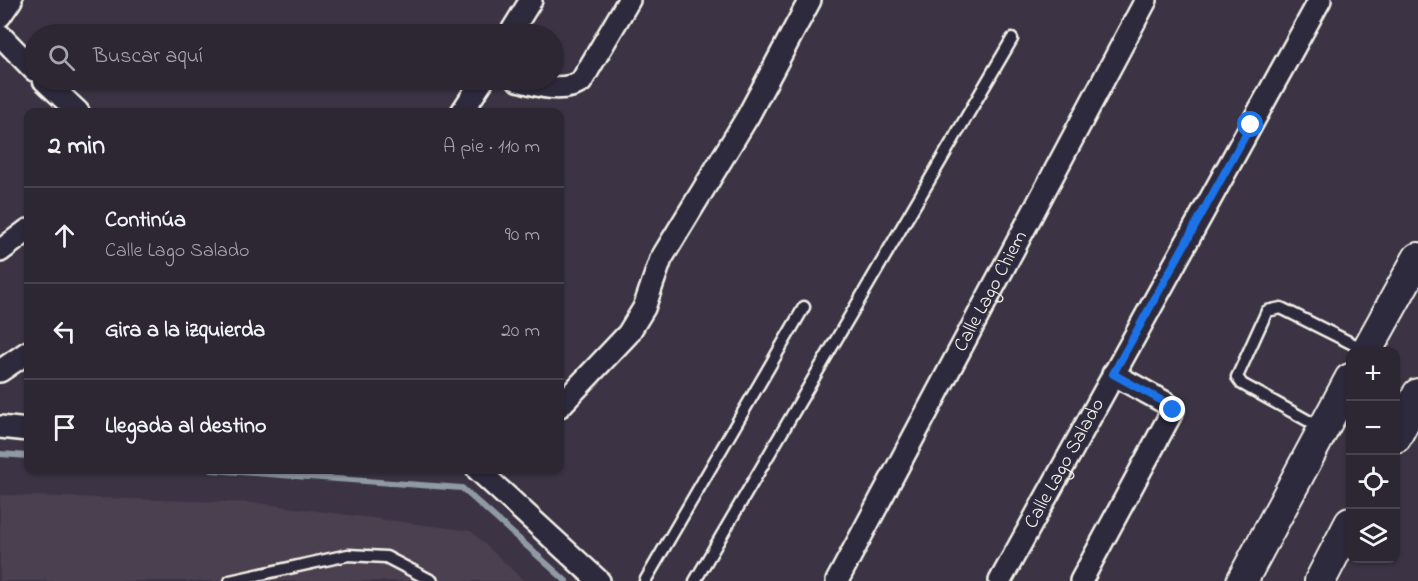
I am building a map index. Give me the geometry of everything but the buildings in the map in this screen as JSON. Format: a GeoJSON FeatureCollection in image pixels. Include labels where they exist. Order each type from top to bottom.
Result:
{"type":"FeatureCollection","features":[{"type":"Feature","properties":{"kind":"main road"},"geometry":{"type":"LineString","coordinates":[[1368,347],[1418,258]]}},
{"type":"Feature","properties":{"kind":"main road"},"geometry":{"type":"LineString","coordinates":[[1242,581],[1346,386]]}},
{"type":"Feature","properties":{"kind":"main road"},"geometry":{"type":"LineString","coordinates":[[1400,428],[1418,394]]}},
{"type":"Feature","properties":{"kind":"main road"},"geometry":{"type":"LineString","coordinates":[[1320,581],[1346,531]]}},
{"type":"Feature","properties":{"kind":"street"},"geometry":{"type":"LineString","coordinates":[[0,16],[11,0]]}},
{"type":"Feature","properties":{"kind":"street"},"geometry":{"type":"LineString","coordinates":[[516,24],[531,0]]}},
{"type":"Feature","properties":{"kind":"street"},"geometry":{"type":"LineString","coordinates":[[564,88],[570,88],[581,82],[629,0]]}},
{"type":"Feature","properties":{"kind":"street"},"geometry":{"type":"LineString","coordinates":[[564,402],[628,334],[644,308],[661,260],[748,116],[810,0]]}},
{"type":"Feature","properties":{"kind":"street","name":"Calle Lago Chiem"},"geometry":{"type":"LineString","coordinates":[[837,581],[1146,0]]}},
{"type":"Feature","properties":{"kind":"street","name":"Calle Lago Salado"},"geometry":{"type":"LineString","coordinates":[[1000,581],[1320,0]]}},
{"type":"Feature","properties":{"kind":"street"},"geometry":{"type":"LineString","coordinates":[[0,36],[24,60]]}},
{"type":"Feature","properties":{"kind":"street"},"geometry":{"type":"LineString","coordinates":[[55,90],[74,108]]}},
{"type":"Feature","properties":{"kind":"street"},"geometry":{"type":"LineString","coordinates":[[465,108],[476,90]]}},
{"type":"Feature","properties":{"kind":"street"},"geometry":{"type":"LineString","coordinates":[[0,251],[24,233]]}},
{"type":"Feature","properties":{"kind":"street"},"geometry":{"type":"LineString","coordinates":[[0,371],[24,355]]}},
{"type":"Feature","properties":{"kind":"street"},"geometry":{"type":"LineString","coordinates":[[1081,581],[1173,410],[1166,403],[1113,374]]}},
{"type":"Feature","properties":{"kind":"street"},"geometry":{"type":"LineString","coordinates":[[0,427],[24,430]]}},
{"type":"Feature","properties":{"kind":"street"},"geometry":{"type":"LineString","coordinates":[[482,474],[599,581]]}},
{"type":"Feature","properties":{"kind":"lane"},"geometry":{"type":"LineString","coordinates":[[694,581],[1012,39]]}},
{"type":"Feature","properties":{"kind":"lane"},"geometry":{"type":"LineString","coordinates":[[645,581],[804,307]]}},
{"type":"Feature","properties":{"kind":"lane"},"geometry":{"type":"LineString","coordinates":[[1323,429],[1242,384],[1238,377],[1267,311],[1281,308],[1358,347]]}},
{"type":"Feature","properties":{"kind":"lane"},"geometry":{"type":"LineString","coordinates":[[230,581],[348,555],[386,557],[432,581]]}},
{"type":"Feature","properties":{"kind":"shaded area"},"geometry":{"type":"Polygon","coordinates":[[[0,495],[256,503],[471,531],[524,581],[0,581],[0,495]]]}},
{"type":"Feature","properties":{"kind":"waterway"},"geometry":{"type":"LineString","coordinates":[[0,454],[24,456]]}},
{"type":"Feature","properties":{"kind":"waterway"},"geometry":{"type":"LineString","coordinates":[[268,474],[462,488],[566,581]]}},
{"type":"Feature","properties":{"kind":"route"},"geometry":{"type":"LineString","coordinates":[[1173,410],[1166,403],[1113,374],[1251,125]]}}]}
